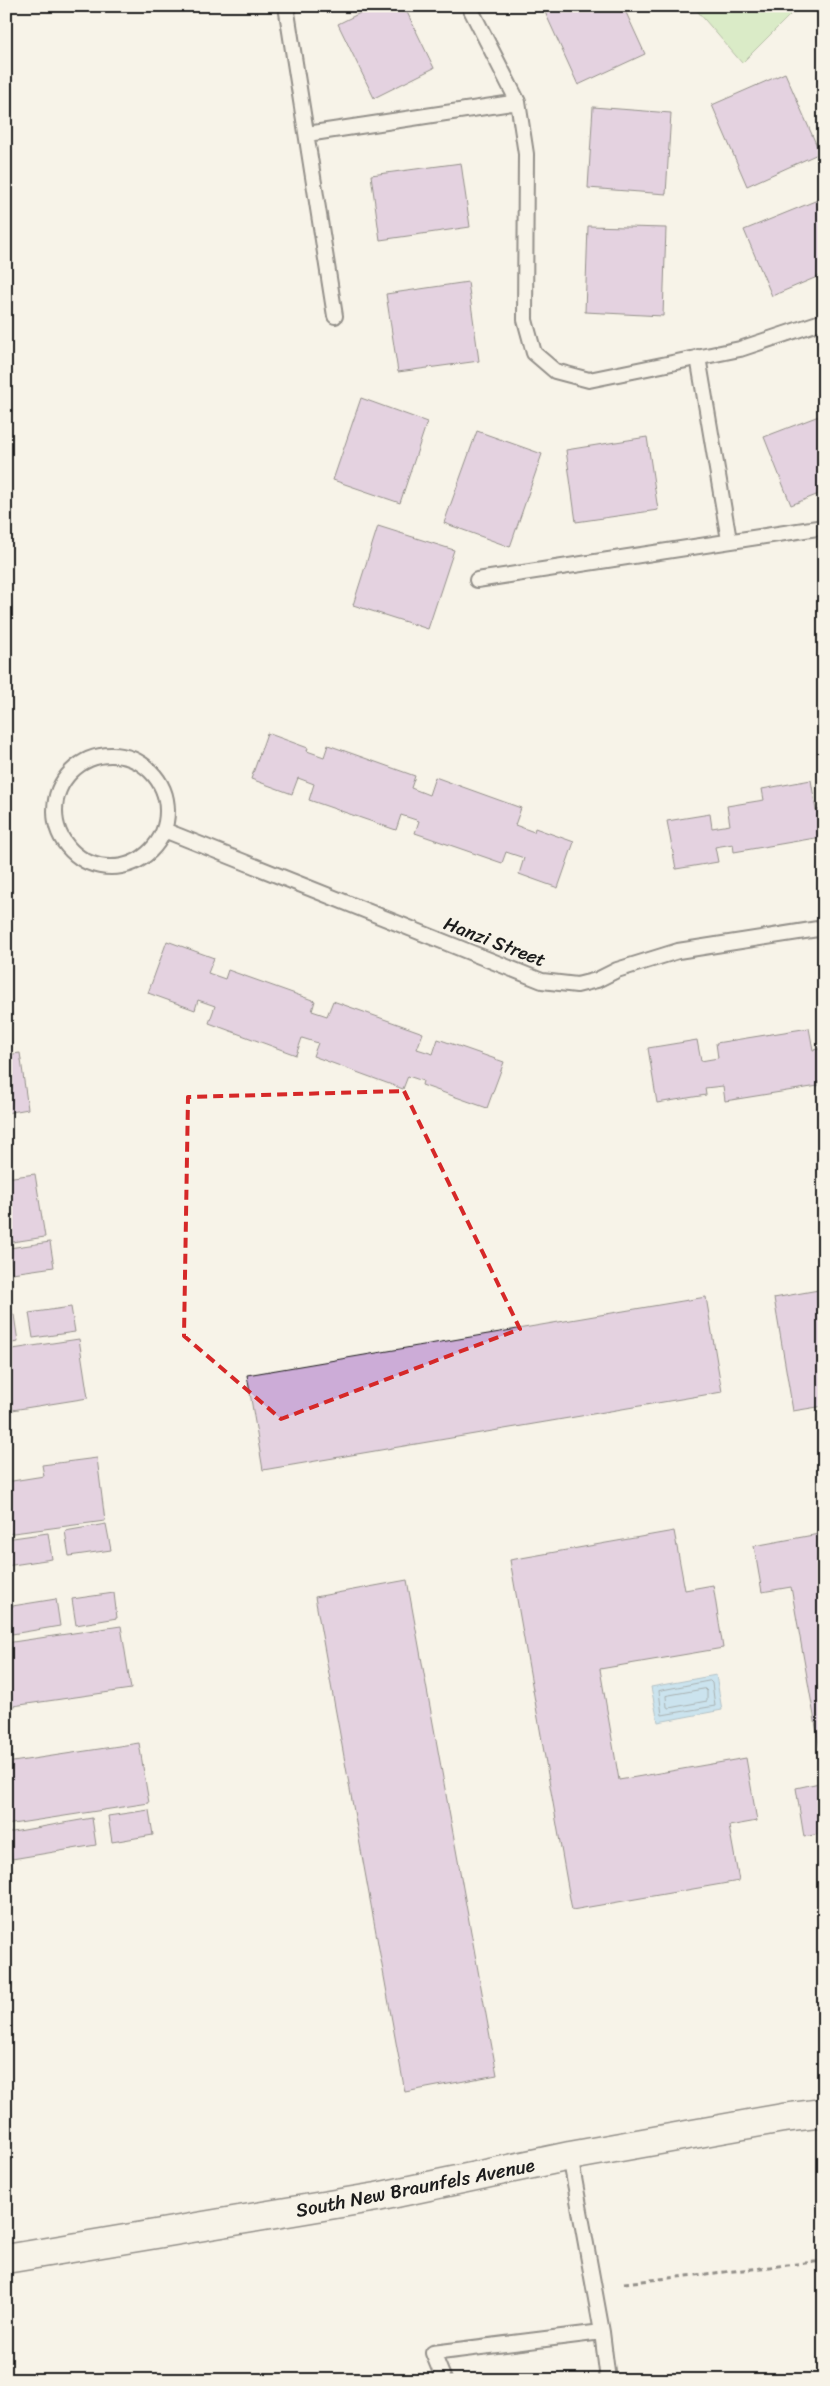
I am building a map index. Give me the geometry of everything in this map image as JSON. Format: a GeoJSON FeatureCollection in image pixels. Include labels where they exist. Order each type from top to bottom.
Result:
{"type":"FeatureCollection","features":[{"type":"Feature","properties":{"kind":"main road","name":"South New Braunfels Avenue"},"geometry":{"type":"LineString","coordinates":[[6,2259],[377,2197],[570,2156],[783,2118],[824,2113]]}},
{"type":"Feature","properties":{"kind":"lane"},"geometry":{"type":"LineString","coordinates":[[286,6],[335,316]]}},
{"type":"Feature","properties":{"kind":"lane"},"geometry":{"type":"LineString","coordinates":[[469,6],[518,102],[526,154],[525,320],[534,354],[555,371],[589,380],[740,349],[824,321]]}},
{"type":"Feature","properties":{"kind":"lane"},"geometry":{"type":"LineString","coordinates":[[307,134],[518,102]]}},
{"type":"Feature","properties":{"kind":"lane"},"geometry":{"type":"LineString","coordinates":[[698,358],[730,540]]}},
{"type":"Feature","properties":{"kind":"lane"},"geometry":{"type":"LineString","coordinates":[[477,580],[824,527]]}},
{"type":"Feature","properties":{"kind":"lane"},"geometry":{"type":"LineString","coordinates":[[115,754],[130,757],[143,764],[154,774],[162,786],[166,800],[167,815],[164,830],[158,843],[148,854],[135,862],[107,867],[92,864],[79,858],[68,848],[60,835],[56,821],[55,806],[64,778],[87,759],[115,754]]}},
{"type":"Feature","properties":{"kind":"lane","name":"Hanzi Street"},"geometry":{"type":"LineString","coordinates":[[164,830],[542,981],[577,985],[678,951],[824,928]]}},
{"type":"Feature","properties":{"kind":"lane"},"geometry":{"type":"LineString","coordinates":[[570,2156],[602,2332],[608,2380]]}},
{"type":"Feature","properties":{"kind":"lane"},"geometry":{"type":"LineString","coordinates":[[444,2380],[433,2353],[602,2332]]}},
{"type":"Feature","properties":{"kind":"path"},"geometry":{"type":"LineString","coordinates":[[624,2283],[824,2261]]}},
{"type":"Feature","properties":{"kind":"highlighted area"},"geometry":{"type":"Polygon","coordinates":[[[404,1091],[520,1329],[281,1419],[184,1336],[188,1097],[404,1091]]]}},
{"type":"Feature","properties":{"kind":"green space"},"geometry":{"type":"Polygon","coordinates":[[[693,6],[780,6],[790,15],[742,63],[693,6]]]}},
{"type":"Feature","properties":{"kind":"water"},"geometry":{"type":"Polygon","coordinates":[[[716,1675],[722,1710],[658,1722],[651,1687],[716,1675]]]}},
{"type":"Feature","properties":{"kind":"building"},"geometry":{"type":"Polygon","coordinates":[[[374,6],[404,6],[434,68],[374,98],[338,24],[374,6]]]}},
{"type":"Feature","properties":{"kind":"building"},"geometry":{"type":"Polygon","coordinates":[[[552,6],[623,6],[645,54],[578,85],[544,10],[552,6]]]}},
{"type":"Feature","properties":{"kind":"building"},"geometry":{"type":"Polygon","coordinates":[[[785,73],[820,153],[747,186],[712,105],[785,73]]]}},
{"type":"Feature","properties":{"kind":"building"},"geometry":{"type":"Polygon","coordinates":[[[593,107],[671,113],[666,194],[588,188],[593,107]]]}},
{"type":"Feature","properties":{"kind":"building"},"geometry":{"type":"Polygon","coordinates":[[[461,163],[470,227],[380,240],[371,175],[461,163]]]}},
{"type":"Feature","properties":{"kind":"building"},"geometry":{"type":"Polygon","coordinates":[[[820,199],[824,208],[824,274],[772,296],[744,230],[820,199]]]}},
{"type":"Feature","properties":{"kind":"building"},"geometry":{"type":"Polygon","coordinates":[[[588,226],[666,228],[663,316],[585,312],[588,226]]]}},
{"type":"Feature","properties":{"kind":"building"},"geometry":{"type":"Polygon","coordinates":[[[468,282],[479,361],[398,372],[386,294],[468,282]]]}},
{"type":"Feature","properties":{"kind":"building"},"geometry":{"type":"Polygon","coordinates":[[[361,398],[427,422],[400,503],[333,480],[361,398]]]}},
{"type":"Feature","properties":{"kind":"building"},"geometry":{"type":"Polygon","coordinates":[[[824,414],[824,492],[791,505],[764,437],[824,414]]]}},
{"type":"Feature","properties":{"kind":"building"},"geometry":{"type":"Polygon","coordinates":[[[477,431],[542,454],[510,547],[444,523],[477,431]]]}},
{"type":"Feature","properties":{"kind":"building"},"geometry":{"type":"Polygon","coordinates":[[[647,437],[658,510],[576,522],[566,450],[647,437]]]}},
{"type":"Feature","properties":{"kind":"building"},"geometry":{"type":"Polygon","coordinates":[[[378,526],[454,550],[428,629],[353,605],[378,526]]]}},
{"type":"Feature","properties":{"kind":"building"},"geometry":{"type":"Polygon","coordinates":[[[267,733],[308,748],[307,751],[324,757],[328,745],[415,776],[411,788],[429,795],[435,777],[521,808],[515,825],[534,832],[535,828],[574,842],[558,888],[519,874],[524,858],[506,852],[502,863],[415,833],[419,821],[401,815],[396,830],[309,800],[314,784],[298,778],[292,794],[251,779],[267,733]]]}},
{"type":"Feature","properties":{"kind":"building"},"geometry":{"type":"Polygon","coordinates":[[[811,780],[816,810],[824,809],[824,828],[819,829],[821,837],[734,852],[733,844],[715,847],[718,862],[676,869],[667,821],[710,814],[712,828],[730,825],[727,806],[764,800],[762,789],[811,780]]]}},
{"type":"Feature","properties":{"kind":"building"},"geometry":{"type":"Polygon","coordinates":[[[167,941],[214,958],[208,973],[225,979],[228,970],[315,1001],[312,1011],[327,1016],[333,1001],[423,1033],[417,1049],[433,1054],[438,1039],[504,1062],[487,1108],[422,1085],[423,1081],[408,1076],[403,1089],[313,1056],[318,1043],[302,1038],[296,1055],[209,1023],[215,1006],[198,1000],[195,1010],[148,993],[167,941]]]}},
{"type":"Feature","properties":{"kind":"building"},"geometry":{"type":"Polygon","coordinates":[[[6,1021],[8,1021],[12,1048],[6,1049],[6,1021]]]}},
{"type":"Feature","properties":{"kind":"building"},"geometry":{"type":"Polygon","coordinates":[[[809,1028],[813,1050],[824,1048],[824,1081],[818,1082],[818,1086],[725,1101],[723,1086],[705,1088],[706,1095],[657,1103],[648,1048],[697,1040],[701,1061],[718,1058],[716,1043],[809,1028]]]}},
{"type":"Feature","properties":{"kind":"building"},"geometry":{"type":"Polygon","coordinates":[[[20,1053],[28,1109],[6,1113],[6,1055],[20,1053]]]}},
{"type":"Feature","properties":{"kind":"building"},"geometry":{"type":"Polygon","coordinates":[[[35,1174],[45,1237],[6,1243],[6,1178],[35,1174]]]}},
{"type":"Feature","properties":{"kind":"building"},"geometry":{"type":"Polygon","coordinates":[[[50,1242],[54,1267],[12,1273],[9,1248],[50,1242]]]}},
{"type":"Feature","properties":{"kind":"building"},"geometry":{"type":"Polygon","coordinates":[[[824,1289],[824,1406],[793,1411],[774,1298],[824,1289]]]}},
{"type":"Feature","properties":{"kind":"building"},"geometry":{"type":"Polygon","coordinates":[[[706,1297],[722,1392],[263,1470],[247,1375],[706,1297]]]}},
{"type":"Feature","properties":{"kind":"building"},"geometry":{"type":"Polygon","coordinates":[[[71,1307],[75,1332],[33,1338],[29,1313],[71,1307]]]}},
{"type":"Feature","properties":{"kind":"building"},"geometry":{"type":"Polygon","coordinates":[[[14,1315],[18,1342],[6,1344],[6,1316],[14,1315]]]}},
{"type":"Feature","properties":{"kind":"building"},"geometry":{"type":"Polygon","coordinates":[[[79,1339],[88,1398],[6,1411],[6,1350],[79,1339]]]}},
{"type":"Feature","properties":{"kind":"building"},"geometry":{"type":"Polygon","coordinates":[[[97,1458],[105,1521],[6,1534],[6,1482],[44,1476],[42,1465],[97,1458]]]}},
{"type":"Feature","properties":{"kind":"building"},"geometry":{"type":"Polygon","coordinates":[[[106,1524],[111,1550],[69,1556],[65,1531],[106,1524]]]}},
{"type":"Feature","properties":{"kind":"building"},"geometry":{"type":"Polygon","coordinates":[[[674,1531],[685,1590],[713,1585],[723,1648],[600,1669],[619,1780],[746,1758],[757,1821],[729,1826],[739,1881],[572,1910],[510,1560],[674,1531]]]}},
{"type":"Feature","properties":{"kind":"building"},"geometry":{"type":"Polygon","coordinates":[[[48,1533],[52,1559],[6,1566],[6,1539],[48,1533]]]}},
{"type":"Feature","properties":{"kind":"building"},"geometry":{"type":"Polygon","coordinates":[[[824,1533],[824,1772],[791,1587],[762,1592],[754,1546],[824,1533]]]}},
{"type":"Feature","properties":{"kind":"building"},"geometry":{"type":"Polygon","coordinates":[[[407,1580],[497,2075],[405,2092],[315,1597],[407,1580]]]}},
{"type":"Feature","properties":{"kind":"building"},"geometry":{"type":"Polygon","coordinates":[[[114,1593],[117,1618],[76,1625],[72,1599],[114,1593]]]}},
{"type":"Feature","properties":{"kind":"building"},"geometry":{"type":"Polygon","coordinates":[[[56,1599],[60,1626],[6,1635],[6,1607],[56,1599]]]}},
{"type":"Feature","properties":{"kind":"building"},"geometry":{"type":"Polygon","coordinates":[[[121,1626],[131,1689],[6,1707],[6,1643],[121,1626]]]}},
{"type":"Feature","properties":{"kind":"building"},"geometry":{"type":"Polygon","coordinates":[[[139,1743],[149,1803],[6,1825],[6,1763],[139,1743]]]}},
{"type":"Feature","properties":{"kind":"building"},"geometry":{"type":"Polygon","coordinates":[[[824,1782],[824,1833],[804,1837],[796,1788],[824,1782]]]}},
{"type":"Feature","properties":{"kind":"building"},"geometry":{"type":"Polygon","coordinates":[[[149,1810],[153,1835],[112,1842],[108,1816],[149,1810]]]}},
{"type":"Feature","properties":{"kind":"building"},"geometry":{"type":"Polygon","coordinates":[[[92,1818],[96,1845],[12,1859],[7,1833],[92,1818]]]}}]}
